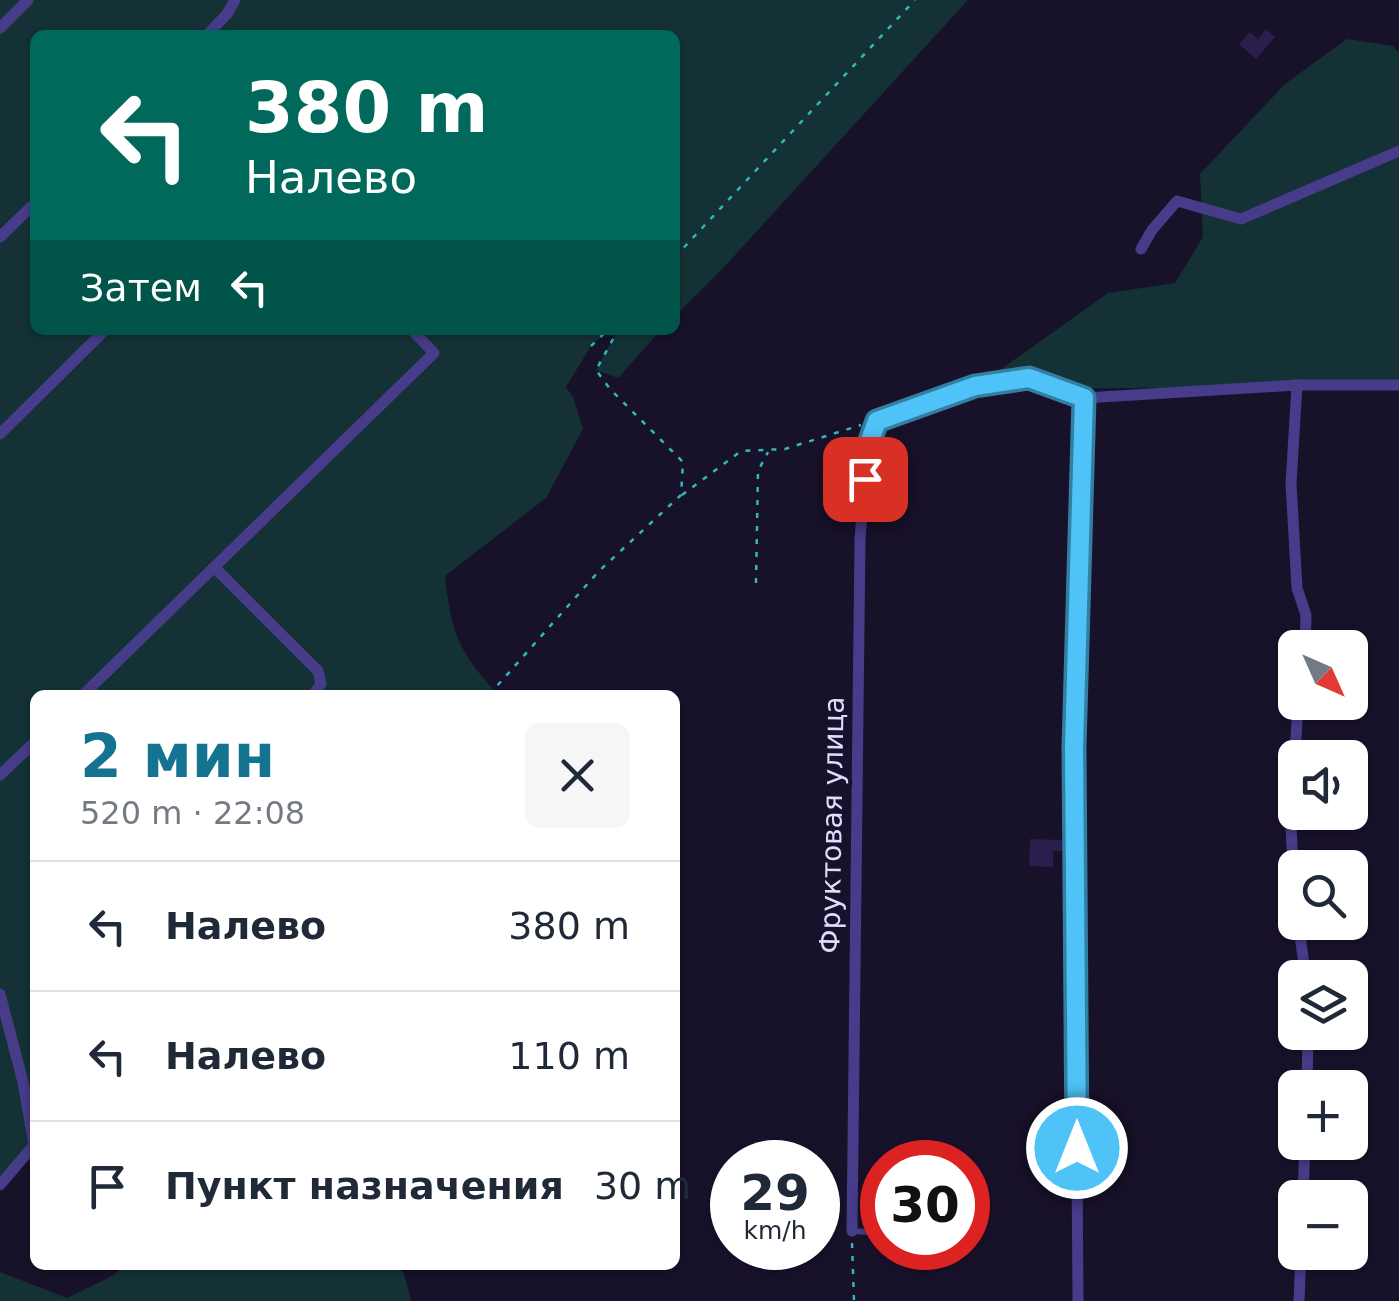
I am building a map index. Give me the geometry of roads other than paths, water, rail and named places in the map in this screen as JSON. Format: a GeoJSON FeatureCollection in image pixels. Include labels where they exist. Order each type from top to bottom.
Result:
{"type":"FeatureCollection","features":[{"type":"Feature","properties":{"kind":"street"},"geometry":{"type":"LineString","coordinates":[[0,28],[28,0]]}},
{"type":"Feature","properties":{"kind":"street"},"geometry":{"type":"LineString","coordinates":[[212,30],[235,0]]}},
{"type":"Feature","properties":{"kind":"street"},"geometry":{"type":"LineString","coordinates":[[1140,249],[1177,201],[1241,219],[1399,151]]}},
{"type":"Feature","properties":{"kind":"street"},"geometry":{"type":"LineString","coordinates":[[0,237],[30,208]]}},
{"type":"Feature","properties":{"kind":"street"},"geometry":{"type":"LineString","coordinates":[[0,434],[99,335]]}},
{"type":"Feature","properties":{"kind":"street"},"geometry":{"type":"LineString","coordinates":[[88,690],[434,353],[417,335]]}},
{"type":"Feature","properties":{"kind":"street","name":"Фруктовая улица"},"geometry":{"type":"LineString","coordinates":[[852,1231],[860,539],[867,449],[877,421],[975,386],[1029,378],[1084,398]]}},
{"type":"Feature","properties":{"kind":"street"},"geometry":{"type":"LineString","coordinates":[[1078,1301],[1074,747],[1084,398],[1298,385],[1399,385]]}},
{"type":"Feature","properties":{"kind":"street"},"geometry":{"type":"LineString","coordinates":[[1298,385],[1291,484],[1296,588],[1306,615],[1306,630]]}},
{"type":"Feature","properties":{"kind":"street"},"geometry":{"type":"LineString","coordinates":[[214,568],[318,671],[322,684],[317,690]]}},
{"type":"Feature","properties":{"kind":"street"},"geometry":{"type":"LineString","coordinates":[[1291,850],[1297,720]]}},
{"type":"Feature","properties":{"kind":"street"},"geometry":{"type":"LineString","coordinates":[[0,776],[30,747]]}},
{"type":"Feature","properties":{"kind":"street"},"geometry":{"type":"LineString","coordinates":[[0,994],[30,1122]]}},
{"type":"Feature","properties":{"kind":"street"},"geometry":{"type":"LineString","coordinates":[[23,1082],[30,1073]]}},
{"type":"Feature","properties":{"kind":"street"},"geometry":{"type":"LineString","coordinates":[[0,1184],[30,1150]]}},
{"type":"Feature","properties":{"kind":"street"},"geometry":{"type":"LineString","coordinates":[[1299,1301],[1300,1270]]}},
{"type":"Feature","properties":{"kind":"lane"},"geometry":{"type":"LineString","coordinates":[[852,1231],[860,1232]]}}]}
